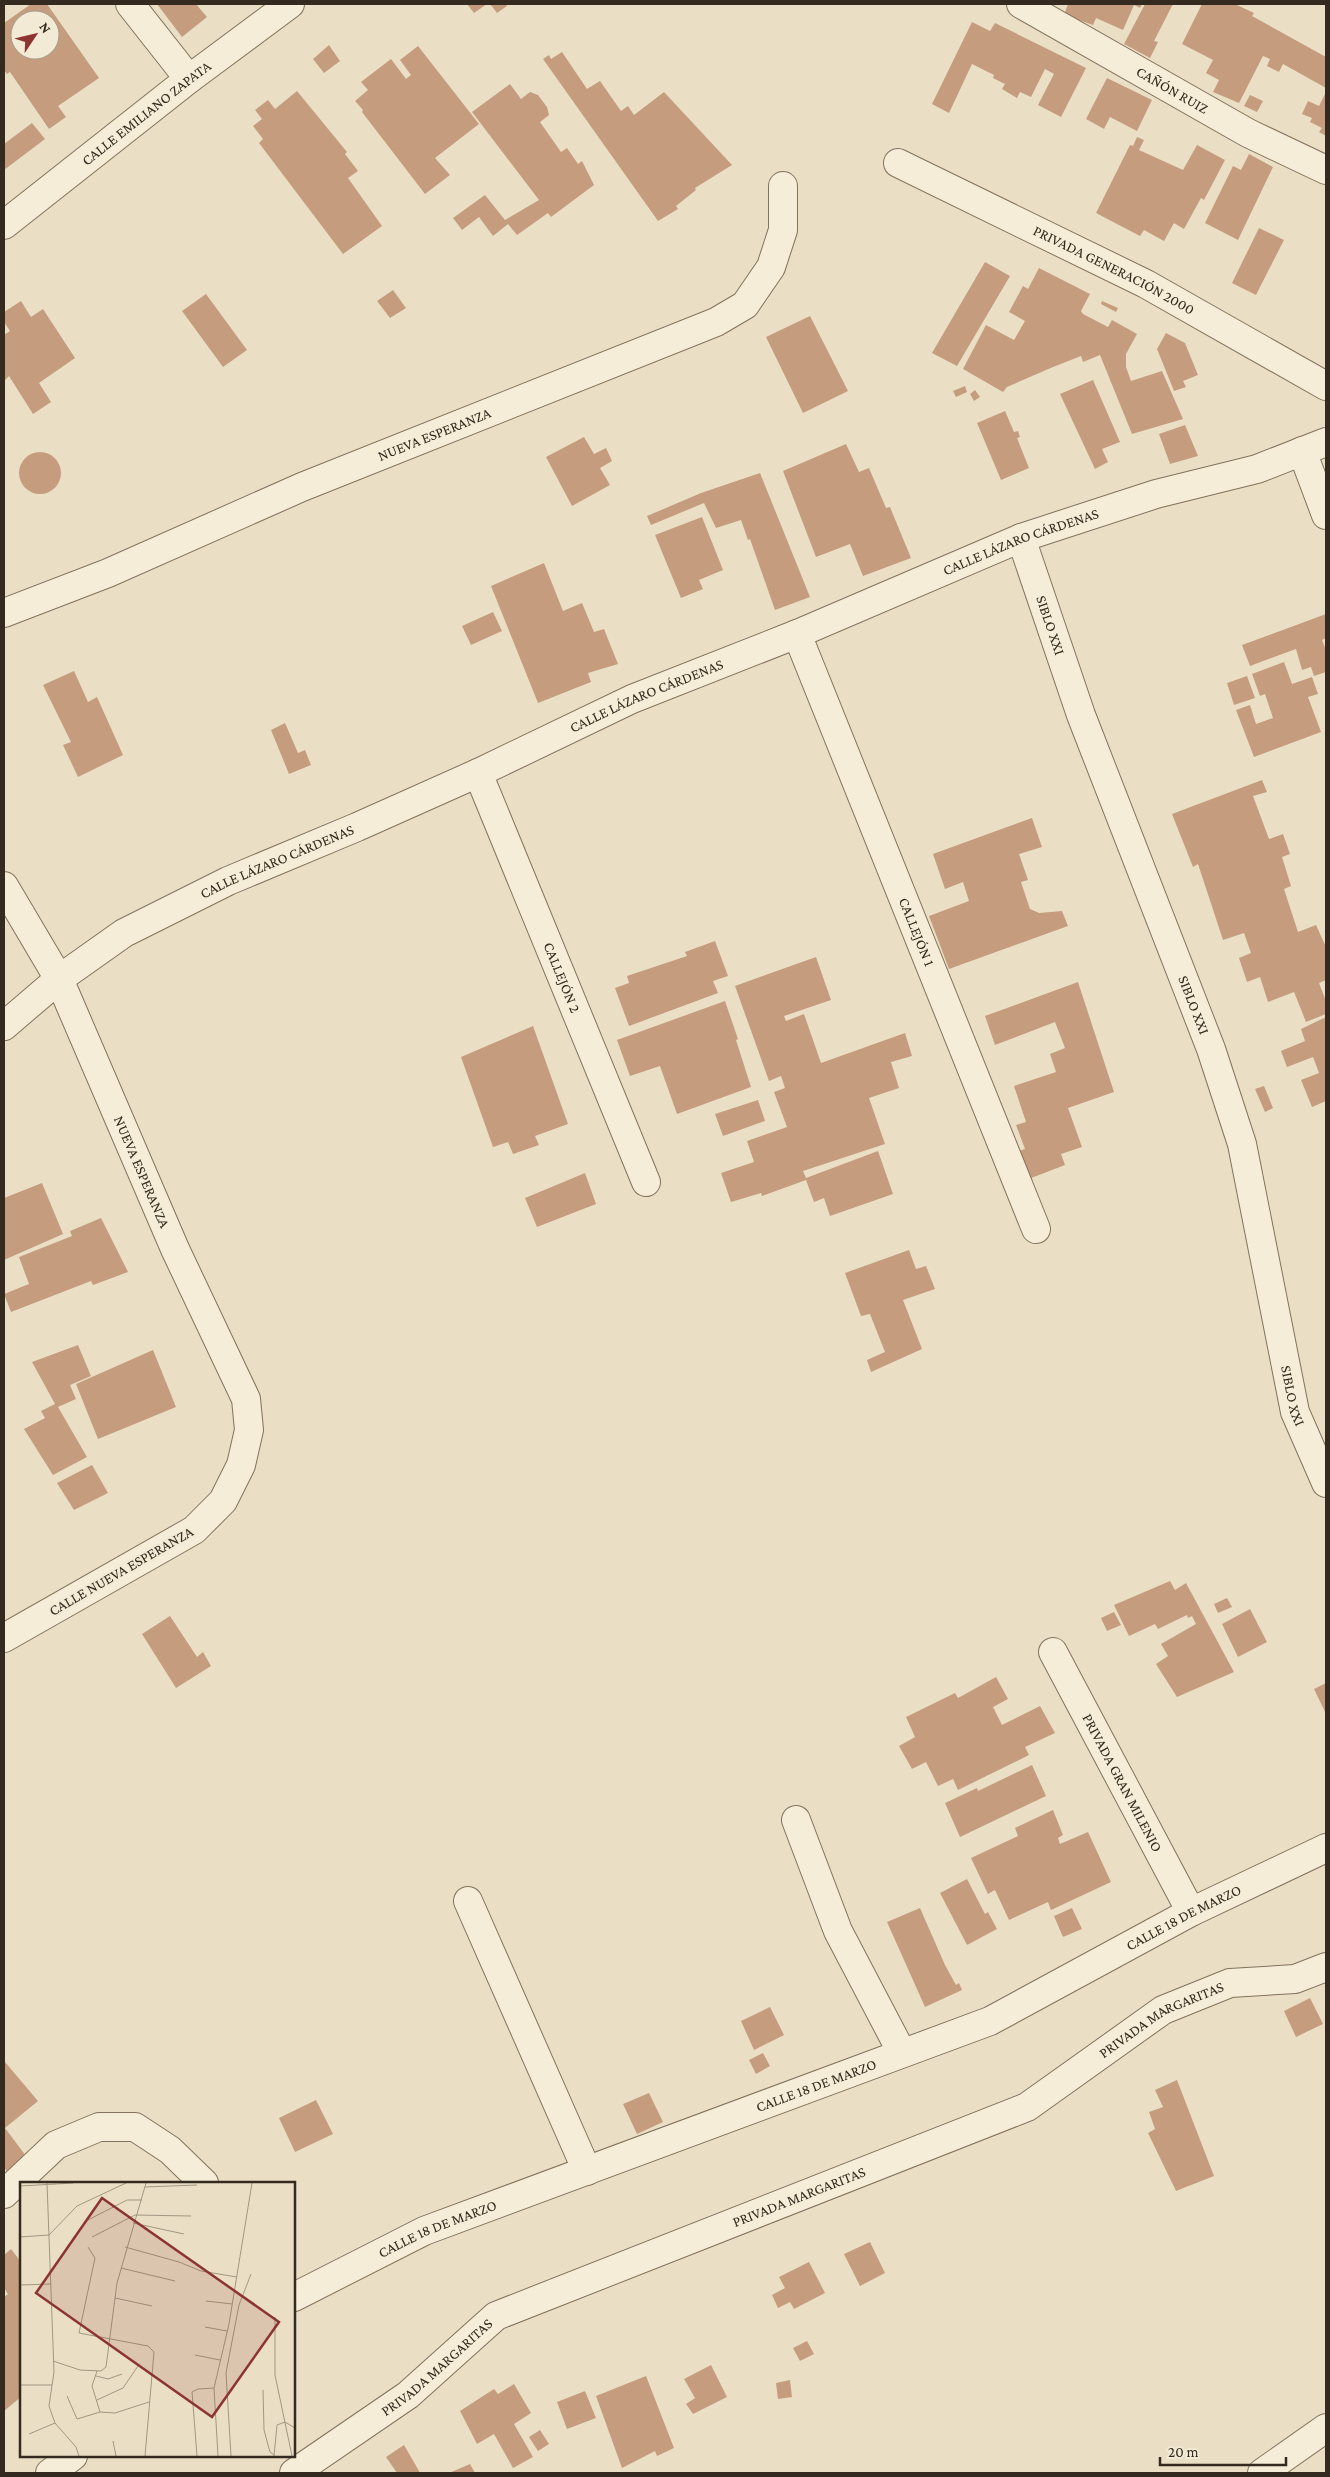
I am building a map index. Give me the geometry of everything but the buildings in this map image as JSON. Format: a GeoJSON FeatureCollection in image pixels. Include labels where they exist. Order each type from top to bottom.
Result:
{"type":"FeatureCollection","features":[{"type":"Feature","properties":{"kind":"street"},"geometry":{"type":"LineString","coordinates":[[130,4],[189,79]]}},
{"type":"Feature","properties":{"kind":"street","name":"CALLE EMILIANO ZAPATA"},"geometry":{"type":"LineString","coordinates":[[4,225],[189,79],[290,4]]}},
{"type":"Feature","properties":{"kind":"street","name":"CAÑÓN RUIZ"},"geometry":{"type":"LineString","coordinates":[[1021,4],[1248,134],[1326,170]]}},
{"type":"Feature","properties":{"kind":"street","name":"PRIVADA GENERACIÓN 2000"},"geometry":{"type":"LineString","coordinates":[[898,163],[1146,284],[1326,386]]}},
{"type":"Feature","properties":{"kind":"street","name":"NUEVA ESPERANZA"},"geometry":{"type":"LineString","coordinates":[[4,613],[108,573],[302,486],[716,322],[745,304],[771,267],[783,230],[783,186]]}},
{"type":"Feature","properties":{"kind":"street"},"geometry":{"type":"LineString","coordinates":[[1314,446],[1326,515]]}},
{"type":"Feature","properties":{"kind":"street","name":"CALLE LÁZARO CÁRDENAS"},"geometry":{"type":"LineString","coordinates":[[4,1026],[59,979],[124,933],[228,881],[357,827],[478,773],[632,699],[797,634],[1021,538],[1156,494],[1257,469],[1314,446]]}},
{"type":"Feature","properties":{"kind":"street","name":"SIBLO XXI"},"geometry":{"type":"LineString","coordinates":[[1021,538],[1081,715],[1211,1050],[1242,1144],[1295,1412],[1326,1482]]}},
{"type":"Feature","properties":{"kind":"street","name":"CALLEJÓN 1"},"geometry":{"type":"LineString","coordinates":[[797,634],[1036,1229]]}},
{"type":"Feature","properties":{"kind":"street","name":"CALLEJÓN 2"},"geometry":{"type":"LineString","coordinates":[[478,773],[646,1182]]}},
{"type":"Feature","properties":{"kind":"street","name":"NUEVA ESPERANZA"},"geometry":{"type":"LineString","coordinates":[[4,886],[59,979],[175,1249],[246,1399],[250,1430],[241,1465]]}},
{"type":"Feature","properties":{"kind":"street","name":"CALLE NUEVA ESPERANZA"},"geometry":{"type":"LineString","coordinates":[[4,1638],[194,1530],[224,1501],[241,1465]]}},
{"type":"Feature","properties":{"kind":"street","name":"PRIVADA GRAN MILENIO"},"geometry":{"type":"LineString","coordinates":[[1053,1652],[1191,1912]]}},
{"type":"Feature","properties":{"kind":"street"},"geometry":{"type":"LineString","coordinates":[[796,1820],[838,1931],[902,2053]]}},
{"type":"Feature","properties":{"kind":"street","name":"CALLE 18 DE MARZO"},"geometry":{"type":"LineString","coordinates":[[295,2296],[424,2231],[990,2021],[1191,1912],[1326,1848]]}},
{"type":"Feature","properties":{"kind":"street"},"geometry":{"type":"LineString","coordinates":[[468,1901],[587,2171]]}},
{"type":"Feature","properties":{"kind":"street","name":"PRIVADA MARGARITAS"},"geometry":{"type":"LineString","coordinates":[[294,2473],[408,2395],[496,2316],[1027,2106],[1163,2010],[1230,1983],[1295,1979],[1326,1967]]}},
{"type":"Feature","properties":{"kind":"street"},"geometry":{"type":"LineString","coordinates":[[4,2194],[56,2145],[100,2127],[134,2128],[170,2150],[203,2182]]}},
{"type":"Feature","properties":{"kind":"street"},"geometry":{"type":"LineString","coordinates":[[1262,2473],[1326,2428]]}},
{"type":"Feature","properties":{"kind":"street"},"geometry":{"type":"LineString","coordinates":[[50,2473],[72,2457]]}}]}
